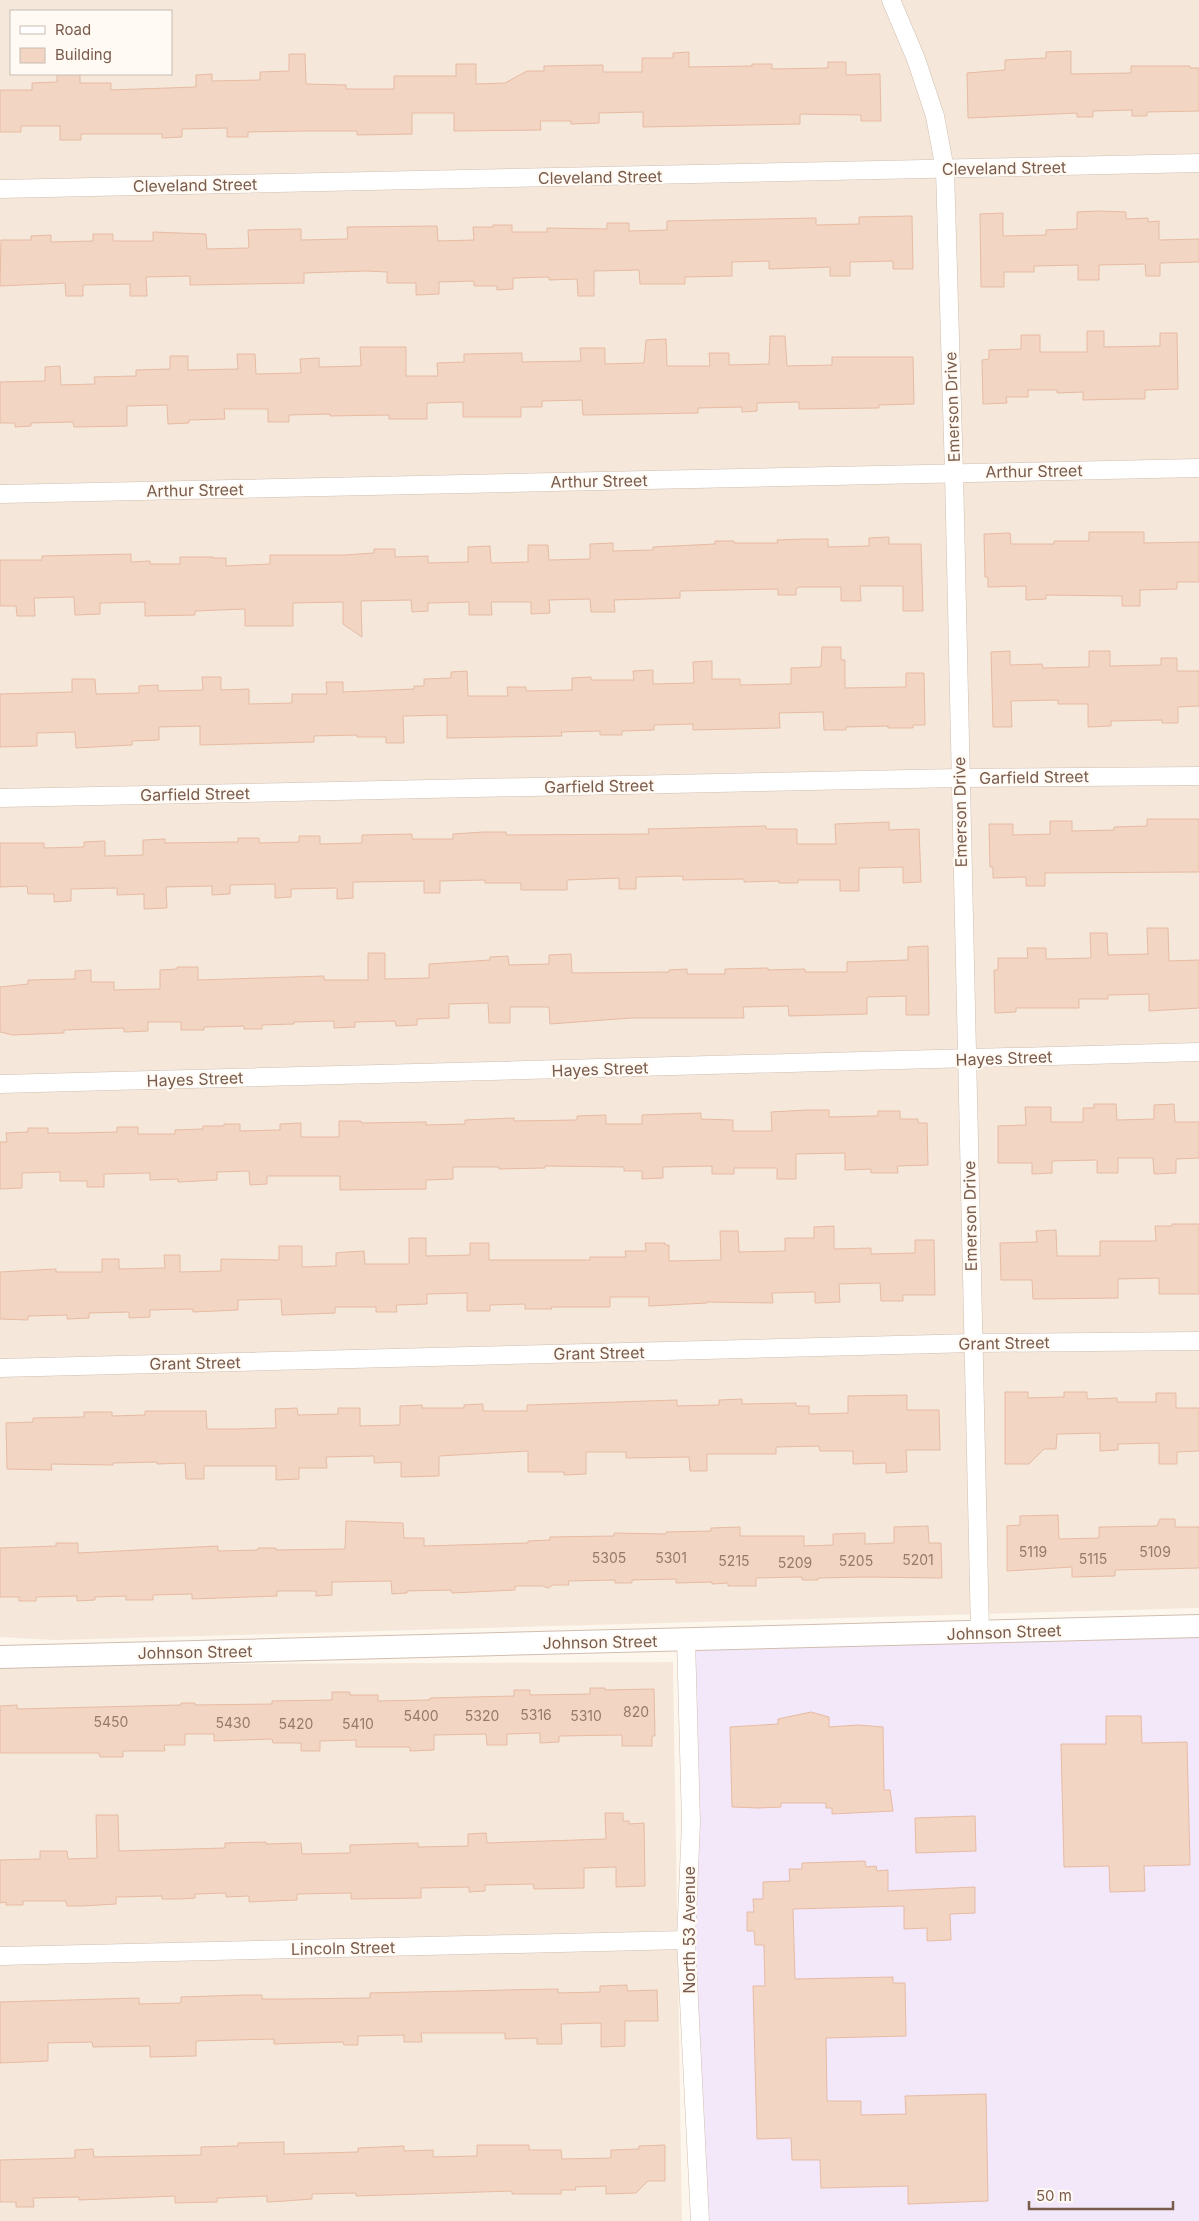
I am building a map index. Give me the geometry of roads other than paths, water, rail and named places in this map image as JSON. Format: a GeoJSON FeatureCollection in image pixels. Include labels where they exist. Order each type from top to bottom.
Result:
{"type":"FeatureCollection","features":[{"type":"Feature","properties":{"kind":"street","name":"Emerson Drive"},"geometry":{"type":"LineString","coordinates":[[891,0],[916,58],[935,116],[945,170],[954,473],[959,778],[980,1632]]}},
{"type":"Feature","properties":{"kind":"street","name":"Cleveland Street"},"geometry":{"type":"LineString","coordinates":[[0,189],[1199,163]]}},
{"type":"Feature","properties":{"kind":"street","name":"Arthur Street"},"geometry":{"type":"LineString","coordinates":[[0,494],[1199,468]]}},
{"type":"Feature","properties":{"kind":"street","name":"Garfield Street"},"geometry":{"type":"LineString","coordinates":[[0,798],[959,778],[1199,776]]}},
{"type":"Feature","properties":{"kind":"street","name":"Hayes Street"},"geometry":{"type":"LineString","coordinates":[[0,1084],[1199,1052]]}},
{"type":"Feature","properties":{"kind":"street","name":"Grant Street"},"geometry":{"type":"LineString","coordinates":[[0,1368],[974,1343],[1199,1341]]}},
{"type":"Feature","properties":{"kind":"street","name":"Johnson Street"},"geometry":{"type":"LineString","coordinates":[[0,1657],[1199,1626]]}},
{"type":"Feature","properties":{"kind":"street","name":"North 53 Avenue"},"geometry":{"type":"LineString","coordinates":[[686,1639],[691,1822],[686,1940],[700,2221]]}},
{"type":"Feature","properties":{"kind":"street","name":"Lincoln Street"},"geometry":{"type":"LineString","coordinates":[[0,1956],[686,1940]]}}]}
